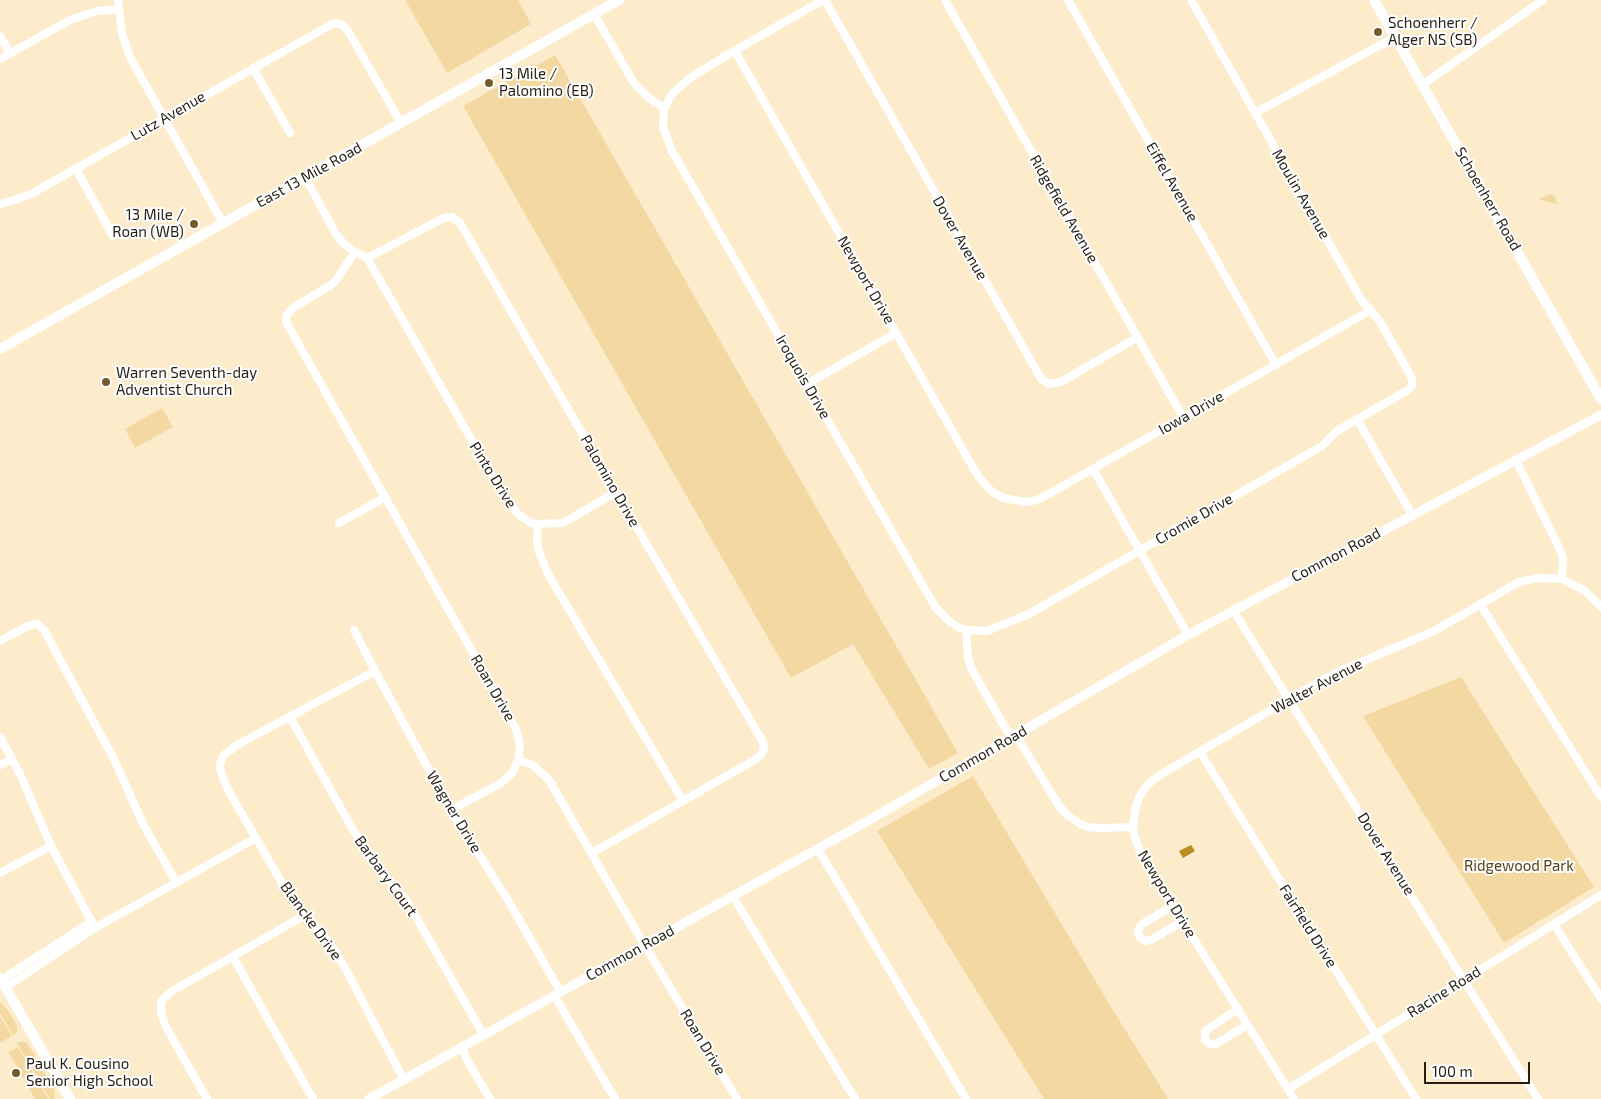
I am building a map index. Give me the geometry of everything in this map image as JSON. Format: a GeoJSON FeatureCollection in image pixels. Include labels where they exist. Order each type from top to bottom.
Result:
{"type":"FeatureCollection","features":[{"type":"Feature","properties":{"kind":"main road","name":"East 13 Mile Road"},"geometry":{"type":"LineString","coordinates":[[0,349],[619,0]]}},
{"type":"Feature","properties":{"kind":"main road","name":"Schoenherr Road"},"geometry":{"type":"LineString","coordinates":[[1374,0],[1601,399]]}},
{"type":"Feature","properties":{"kind":"main road"},"geometry":{"type":"LineString","coordinates":[[2,982],[70,1099]]}},
{"type":"Feature","properties":{"kind":"street"},"geometry":{"type":"LineString","coordinates":[[118,0],[122,34],[129,53],[223,223]]}},
{"type":"Feature","properties":{"kind":"street"},"geometry":{"type":"LineString","coordinates":[[594,14],[634,83],[650,99],[664,108],[673,93],[683,84],[735,50],[824,0]]}},
{"type":"Feature","properties":{"kind":"street","name":"Dover Avenue"},"geometry":{"type":"LineString","coordinates":[[824,0],[1042,380],[1049,384],[1061,382],[1138,337]]}},
{"type":"Feature","properties":{"kind":"street","name":"Ridgefield Avenue"},"geometry":{"type":"LineString","coordinates":[[945,0],[1184,417]]}},
{"type":"Feature","properties":{"kind":"street","name":"Eiffel Avenue"},"geometry":{"type":"LineString","coordinates":[[1068,0],[1276,365]]}},
{"type":"Feature","properties":{"kind":"street","name":"Moulin Avenue"},"geometry":{"type":"LineString","coordinates":[[1191,0],[1362,301],[1379,320],[1412,378],[1412,386]]}},
{"type":"Feature","properties":{"kind":"street"},"geometry":{"type":"LineString","coordinates":[[1422,85],[1543,0]]}},
{"type":"Feature","properties":{"kind":"street"},"geometry":{"type":"LineString","coordinates":[[0,59],[70,20],[97,11],[119,9]]}},
{"type":"Feature","properties":{"kind":"street","name":"Lutz Avenue"},"geometry":{"type":"LineString","coordinates":[[0,204],[26,196],[76,169],[334,23],[343,25],[348,31],[401,123]]}},
{"type":"Feature","properties":{"kind":"street"},"geometry":{"type":"LineString","coordinates":[[0,36],[10,54]]}},
{"type":"Feature","properties":{"kind":"street"},"geometry":{"type":"LineString","coordinates":[[1255,113],[1395,37]]}},
{"type":"Feature","properties":{"kind":"street","name":"Newport Drive"},"geometry":{"type":"LineString","coordinates":[[735,50],[980,480],[990,490],[1008,500]]}},
{"type":"Feature","properties":{"kind":"street"},"geometry":{"type":"LineString","coordinates":[[253,68],[290,133]]}},
{"type":"Feature","properties":{"kind":"street","name":"Iroquois Drive"},"geometry":{"type":"LineString","coordinates":[[664,108],[663,127],[667,141],[938,611],[951,623],[966,630]]}},
{"type":"Feature","properties":{"kind":"street"},"geometry":{"type":"LineString","coordinates":[[76,169],[113,236]]}},
{"type":"Feature","properties":{"kind":"street"},"geometry":{"type":"LineString","coordinates":[[304,177],[336,234],[344,244],[368,258]]}},
{"type":"Feature","properties":{"kind":"street","name":"Palomino Drive"},"geometry":{"type":"LineString","coordinates":[[368,258],[439,220],[452,217],[464,228],[616,492],[760,735],[764,748],[756,759],[683,801]]}},
{"type":"Feature","properties":{"kind":"street","name":"Roan Drive"},"geometry":{"type":"LineString","coordinates":[[355,252],[334,283],[293,308],[286,316],[288,329],[512,721],[520,746],[518,760],[533,765],[549,780],[644,945],[737,1099]]}},
{"type":"Feature","properties":{"kind":"street","name":"Pinto Drive"},"geometry":{"type":"LineString","coordinates":[[368,258],[505,498],[524,520],[538,524]]}},
{"type":"Feature","properties":{"kind":"street","name":"Iowa Drive"},"geometry":{"type":"LineString","coordinates":[[1008,500],[1019,502],[1037,500],[1049,494],[1371,310]]}},
{"type":"Feature","properties":{"kind":"street"},"geometry":{"type":"LineString","coordinates":[[807,384],[896,333]]}},
{"type":"Feature","properties":{"kind":"street","name":"Cromie Drive"},"geometry":{"type":"LineString","coordinates":[[966,630],[987,631],[1029,614],[1322,446],[1337,430],[1412,386]]}},
{"type":"Feature","properties":{"kind":"street","name":"Common Road"},"geometry":{"type":"LineString","coordinates":[[369,1099],[818,849],[1188,635],[1601,414]]}},
{"type":"Feature","properties":{"kind":"street"},"geometry":{"type":"LineString","coordinates":[[1358,419],[1412,515]]}},
{"type":"Feature","properties":{"kind":"street"},"geometry":{"type":"LineString","coordinates":[[1516,460],[1561,552],[1563,560],[1562,579],[1585,591],[1601,607]]}},
{"type":"Feature","properties":{"kind":"street"},"geometry":{"type":"LineString","coordinates":[[1093,469],[1188,635]]}},
{"type":"Feature","properties":{"kind":"street"},"geometry":{"type":"LineString","coordinates":[[592,854],[683,801],[548,574],[539,552],[537,541],[538,524],[562,522],[572,518],[616,492]]}},
{"type":"Feature","properties":{"kind":"street"},"geometry":{"type":"LineString","coordinates":[[339,523],[384,498]]}},
{"type":"Feature","properties":{"kind":"street","name":"Walter Avenue"},"geometry":{"type":"LineString","coordinates":[[1133,827],[1137,802],[1148,784],[1160,775],[1340,671],[1434,632],[1512,585],[1526,580],[1562,579]]}},
{"type":"Feature","properties":{"kind":"street"},"geometry":{"type":"LineString","coordinates":[[1480,604],[1601,798]]}},
{"type":"Feature","properties":{"kind":"street","name":"Dover Avenue"},"geometry":{"type":"LineString","coordinates":[[1233,610],[1538,1099]]}},
{"type":"Feature","properties":{"kind":"street"},"geometry":{"type":"LineString","coordinates":[[0,642],[26,627],[38,624],[47,634],[115,761],[143,824],[176,882]]}},
{"type":"Feature","properties":{"kind":"street","name":"Wagner Drive"},"geometry":{"type":"LineString","coordinates":[[354,630],[452,810],[508,902],[615,1099]]}},
{"type":"Feature","properties":{"kind":"street"},"geometry":{"type":"LineString","coordinates":[[966,630],[968,658],[973,672],[1007,732],[1019,740],[1058,806],[1067,815],[1082,825],[1089,827],[1133,827]]}},
{"type":"Feature","properties":{"kind":"street"},"geometry":{"type":"LineString","coordinates":[[290,717],[375,671]]}},
{"type":"Feature","properties":{"kind":"street","name":"Blancke Drive"},"geometry":{"type":"LineString","coordinates":[[290,717],[230,750],[220,762],[221,772],[228,790],[289,895],[326,939],[345,968],[404,1080]]}},
{"type":"Feature","properties":{"kind":"street","name":"Barbary Court"},"geometry":{"type":"LineString","coordinates":[[290,717],[353,830],[378,867],[407,901],[483,1034]]}},
{"type":"Feature","properties":{"kind":"street"},"geometry":{"type":"LineString","coordinates":[[0,737],[20,774],[51,846],[94,925]]}},
{"type":"Feature","properties":{"kind":"street","name":"Fairfield Drive"},"geometry":{"type":"LineString","coordinates":[[1200,752],[1416,1099]]}},
{"type":"Feature","properties":{"kind":"street"},"geometry":{"type":"LineString","coordinates":[[0,765],[12,759]]}},
{"type":"Feature","properties":{"kind":"street"},"geometry":{"type":"LineString","coordinates":[[452,810],[502,783],[513,772],[518,760]]}},
{"type":"Feature","properties":{"kind":"street","name":"Newport Drive"},"geometry":{"type":"LineString","coordinates":[[1133,827],[1142,856],[1294,1099]]}},
{"type":"Feature","properties":{"kind":"street"},"geometry":{"type":"LineString","coordinates":[[2,982],[94,925],[256,838]]}},
{"type":"Feature","properties":{"kind":"street"},"geometry":{"type":"LineString","coordinates":[[0,873],[51,846]]}},
{"type":"Feature","properties":{"kind":"street"},"geometry":{"type":"LineString","coordinates":[[818,849],[966,1099]]}},
{"type":"Feature","properties":{"kind":"street","name":"Racine Road"},"geometry":{"type":"LineString","coordinates":[[1288,1089],[1601,895]]}},
{"type":"Feature","properties":{"kind":"street"},"geometry":{"type":"LineString","coordinates":[[733,896],[855,1099]]}},
{"type":"Feature","properties":{"kind":"street"},"geometry":{"type":"LineString","coordinates":[[1173,905],[1141,925],[1138,930],[1139,936],[1145,940],[1150,940],[1183,921]]}},
{"type":"Feature","properties":{"kind":"street"},"geometry":{"type":"LineString","coordinates":[[207,1099],[166,1027],[161,1013],[161,1002],[174,990],[305,915]]}},
{"type":"Feature","properties":{"kind":"street"},"geometry":{"type":"LineString","coordinates":[[1554,924],[1601,998]]}},
{"type":"Feature","properties":{"kind":"street"},"geometry":{"type":"LineString","coordinates":[[233,957],[312,1099]]}},
{"type":"Feature","properties":{"kind":"street"},"geometry":{"type":"LineString","coordinates":[[1238,1009],[1208,1029],[1204,1034],[1205,1040],[1210,1044],[1216,1044],[1248,1025]]}},
{"type":"Feature","properties":{"kind":"street"},"geometry":{"type":"LineString","coordinates":[[462,1046],[466,1058],[490,1099]]}},
{"type":"Feature","properties":{"kind":"green space"},"geometry":{"type":"Polygon","coordinates":[[[405,0],[518,0],[531,24],[447,73],[405,0]]]}},
{"type":"Feature","properties":{"kind":"green space"},"geometry":{"type":"Polygon","coordinates":[[[555,55],[958,753],[929,769],[853,644],[791,678],[463,106],[555,55]]]}},
{"type":"Feature","properties":{"kind":"green space"},"geometry":{"type":"Polygon","coordinates":[[[1550,194],[1555,197],[1557,204],[1540,200],[1540,198],[1550,194]]]}},
{"type":"Feature","properties":{"kind":"green space"},"geometry":{"type":"Polygon","coordinates":[[[162,408],[173,427],[135,448],[125,429],[162,408]]]}},
{"type":"Feature","properties":{"kind":"green space","name":"Ridgewood Park"},"geometry":{"type":"Polygon","coordinates":[[[1461,677],[1594,887],[1504,943],[1363,716],[1461,677]]]}},
{"type":"Feature","properties":{"kind":"green space"},"geometry":{"type":"Polygon","coordinates":[[[973,776],[1168,1099],[1044,1099],[877,831],[973,776]]]}},
{"type":"Feature","properties":{"kind":"green space"},"geometry":{"type":"Polygon","coordinates":[[[0,1003],[8,1010],[17,1026],[17,1032],[13,1036],[0,1013],[0,1003]]]}},
{"type":"Feature","properties":{"kind":"green space"},"geometry":{"type":"Polygon","coordinates":[[[0,1016],[12,1036],[0,1043],[0,1016]]]}},
{"type":"Feature","properties":{"kind":"green space"},"geometry":{"type":"Polygon","coordinates":[[[23,1041],[28,1044],[55,1091],[54,1099],[50,1099],[17,1043],[23,1041]]]}},
{"type":"Feature","properties":{"kind":"green space"},"geometry":{"type":"Polygon","coordinates":[[[18,1047],[48,1099],[35,1099],[8,1052],[18,1047]]]}},
{"type":"Feature","properties":{"kind":"shaded area"},"geometry":{"type":"Polygon","coordinates":[[[1191,845],[1195,851],[1183,858],[1179,851],[1191,845]]]}},
{"type":"Feature","properties":{"kind":"place","name":"Schoenherr / Alger NS (SB)"},"geometry":{"type":"Point","coordinates":[1378,32]}},
{"type":"Feature","properties":{"kind":"place","name":"13 Mile / Palomino (EB)"},"geometry":{"type":"Point","coordinates":[489,83]}},
{"type":"Feature","properties":{"kind":"place","name":"13 Mile / Roan (WB)"},"geometry":{"type":"Point","coordinates":[194,224]}},
{"type":"Feature","properties":{"kind":"place","name":"Warren Seventh-day Adventist Church"},"geometry":{"type":"Point","coordinates":[106,382]}},
{"type":"Feature","properties":{"kind":"place","name":"Paul K. Cousino Senior High School"},"geometry":{"type":"Point","coordinates":[16,1073]}}]}
